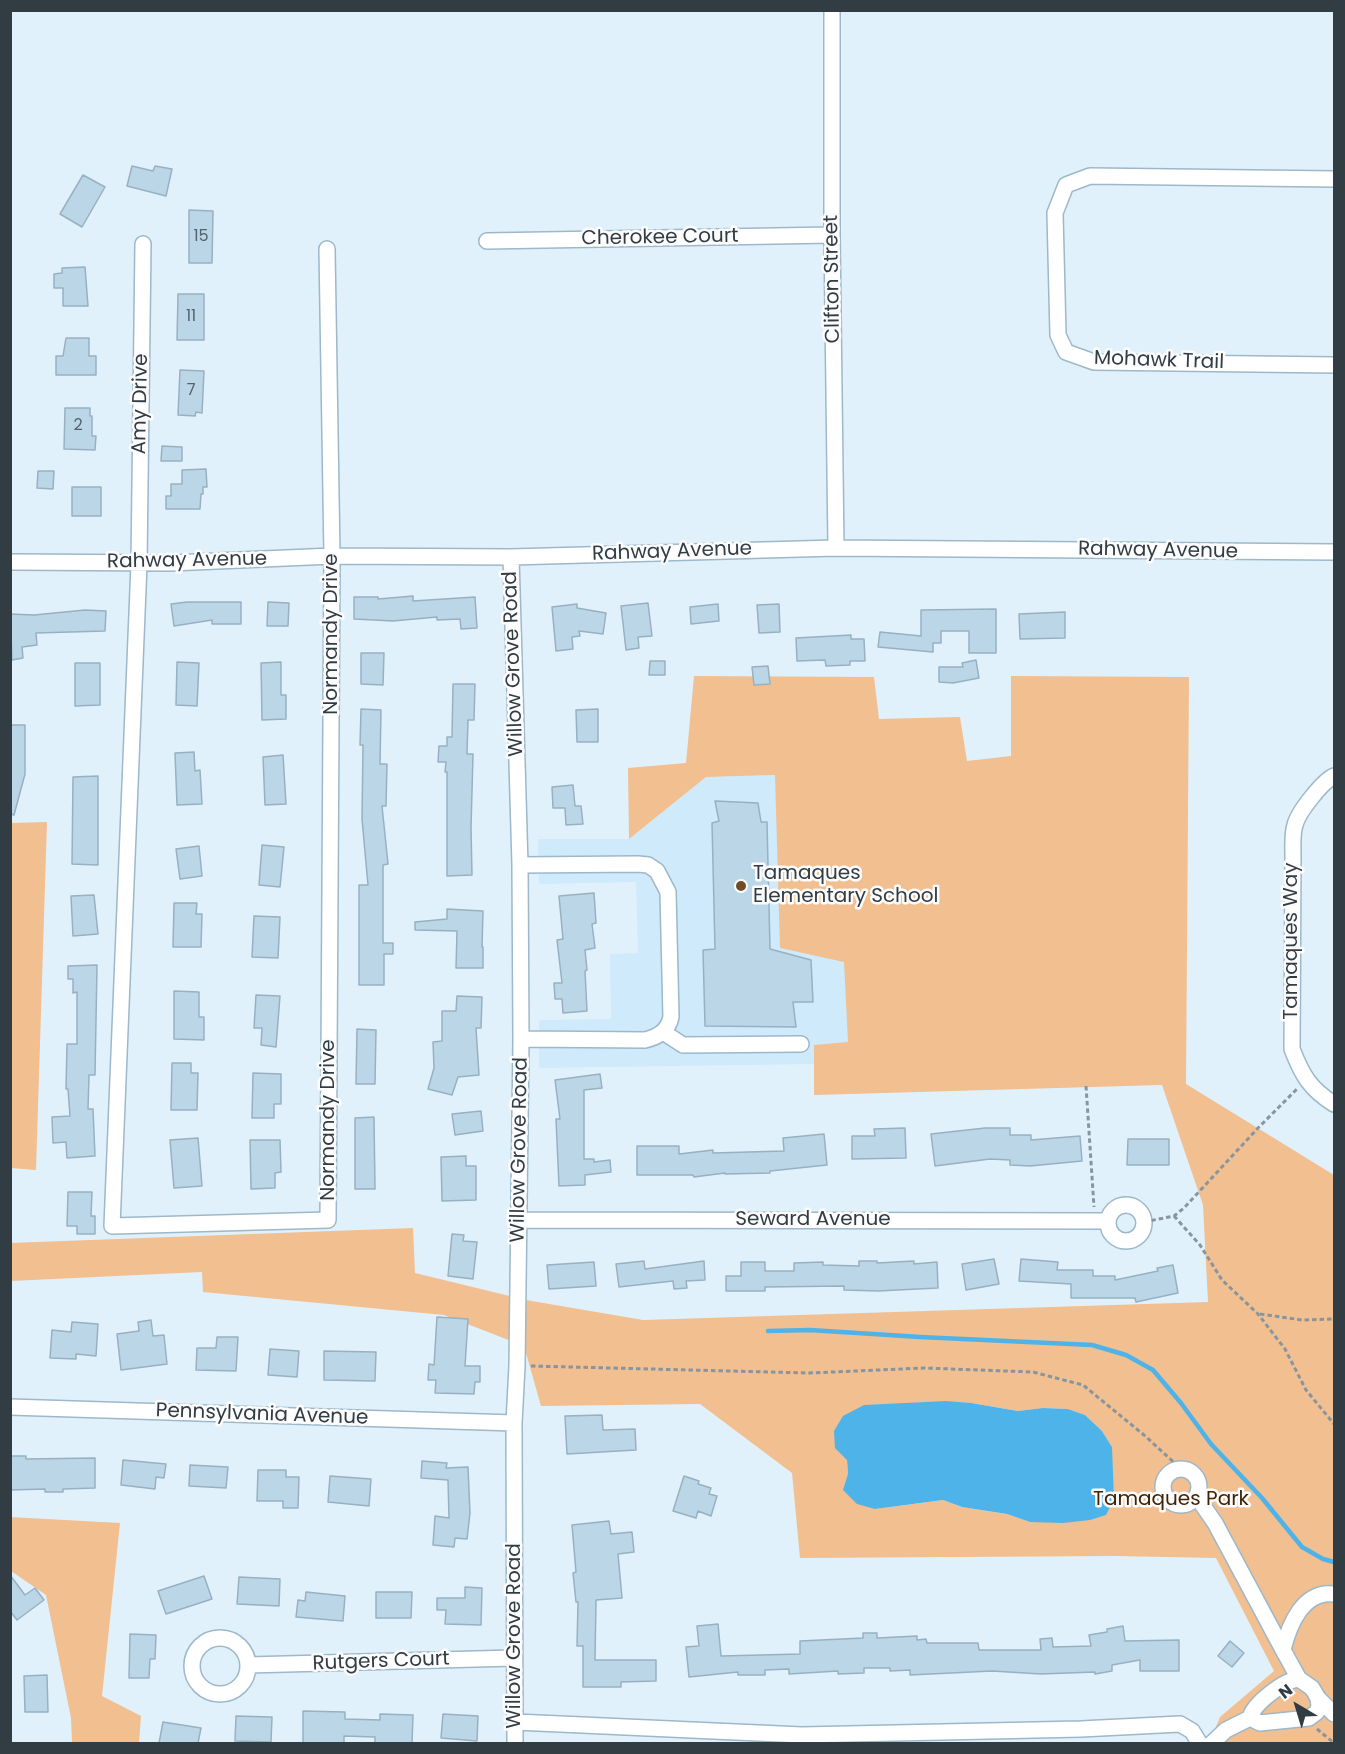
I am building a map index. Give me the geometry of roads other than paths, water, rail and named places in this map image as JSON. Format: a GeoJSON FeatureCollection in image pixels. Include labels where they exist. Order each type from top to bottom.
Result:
{"type":"FeatureCollection","features":[{"type":"Feature","properties":{"kind":"street","name":"Clifton Street"},"geometry":{"type":"LineString","coordinates":[[832,10],[836,548]]}},
{"type":"Feature","properties":{"kind":"street","name":"Mohawk Trail"},"geometry":{"type":"LineString","coordinates":[[1335,179],[1090,176],[1066,185],[1055,213],[1058,335],[1066,352],[1094,362],[1335,365]]}},
{"type":"Feature","properties":{"kind":"street","name":"Cherokee Court"},"geometry":{"type":"LineString","coordinates":[[487,241],[832,235]]}},
{"type":"Feature","properties":{"kind":"street","name":"Amy Drive"},"geometry":{"type":"LineString","coordinates":[[139,564],[143,244]]}},
{"type":"Feature","properties":{"kind":"street","name":"Normandy Drive"},"geometry":{"type":"LineString","coordinates":[[139,564],[112,1226],[328,1220],[332,556],[327,249]]}},
{"type":"Feature","properties":{"kind":"street","name":"Rahway Avenue"},"geometry":{"type":"LineString","coordinates":[[10,562],[139,564],[332,556],[511,557],[836,548],[1335,552]]}},
{"type":"Feature","properties":{"kind":"street","name":"Willow Grove Road"},"geometry":{"type":"LineString","coordinates":[[511,557],[520,865],[521,1039],[517,1366],[514,1424],[515,1743]]}},
{"type":"Feature","properties":{"kind":"street","name":"Tamaques Way"},"geometry":{"type":"LineString","coordinates":[[1335,776],[1330,777],[1310,799],[1295,824],[1292,1049],[1300,1072],[1320,1095],[1335,1104]]}},
{"type":"Feature","properties":{"kind":"street"},"geometry":{"type":"LineString","coordinates":[[520,865],[648,865],[657,871],[668,892],[670,1017],[669,1024],[663,1032],[645,1040],[521,1039]]}},
{"type":"Feature","properties":{"kind":"street"},"geometry":{"type":"LineString","coordinates":[[663,1032],[683,1046],[801,1044]]}},
{"type":"Feature","properties":{"kind":"street"},"geometry":{"type":"LineString","coordinates":[[1129,1205],[1140,1211],[1144,1222],[1141,1234],[1125,1241],[1119,1240],[1101,1221],[1117,1207],[1129,1205]]}},
{"type":"Feature","properties":{"kind":"street","name":"Seward Avenue"},"geometry":{"type":"LineString","coordinates":[[519,1220],[1101,1221]]}},
{"type":"Feature","properties":{"kind":"street","name":"Pennsylvania Avenue"},"geometry":{"type":"LineString","coordinates":[[10,1407],[514,1424]]}},
{"type":"Feature","properties":{"kind":"street"},"geometry":{"type":"LineString","coordinates":[[1197,1497],[1187,1504],[1175,1504],[1165,1496],[1163,1491],[1165,1478],[1180,1468],[1196,1475],[1200,1485],[1197,1497],[1215,1524],[1299,1679],[1312,1688],[1318,1698],[1335,1714]]}},
{"type":"Feature","properties":{"kind":"street"},"geometry":{"type":"LineString","coordinates":[[1283,1650],[1289,1627],[1304,1605],[1316,1595],[1335,1594]]}},
{"type":"Feature","properties":{"kind":"street","name":"Rutgers Court"},"geometry":{"type":"LineString","coordinates":[[248,1665],[514,1658]]}},
{"type":"Feature","properties":{"kind":"street"},"geometry":{"type":"LineString","coordinates":[[1211,1743],[1226,1730],[1250,1718],[1255,1706],[1289,1681],[1299,1679]]}},
{"type":"Feature","properties":{"kind":"street"},"geometry":{"type":"LineString","coordinates":[[1250,1718],[1260,1723],[1309,1718],[1317,1712],[1318,1698]]}},
{"type":"Feature","properties":{"kind":"street"},"geometry":{"type":"LineString","coordinates":[[516,1722],[802,1735],[836,1739],[1081,1736],[1179,1724],[1192,1731],[1200,1743]]}},
{"type":"Feature","properties":{"kind":"water"},"geometry":{"type":"Polygon","coordinates":[[[946,1401],[1018,1411],[1043,1408],[1068,1409],[1085,1415],[1102,1431],[1112,1447],[1114,1499],[1106,1515],[1090,1520],[1063,1523],[1030,1522],[1007,1514],[962,1507],[943,1500],[875,1509],[857,1504],[843,1490],[848,1474],[847,1460],[835,1448],[834,1431],[843,1416],[864,1405],[946,1401]]]}},
{"type":"Feature","properties":{"kind":"waterway"},"geometry":{"type":"LineString","coordinates":[[768,1331],[810,1330],[1092,1345],[1126,1355],[1153,1370],[1211,1444],[1262,1498],[1302,1547],[1323,1559],[1334,1562]]}},
{"type":"Feature","properties":{"kind":"place","name":"Tamaques Elementary School"},"geometry":{"type":"Point","coordinates":[741,886]}},
{"type":"Feature","properties":{"kind":"park label","name":"Tamaques Park"},"geometry":{"type":"Point","coordinates":[1171,1500]}}]}
